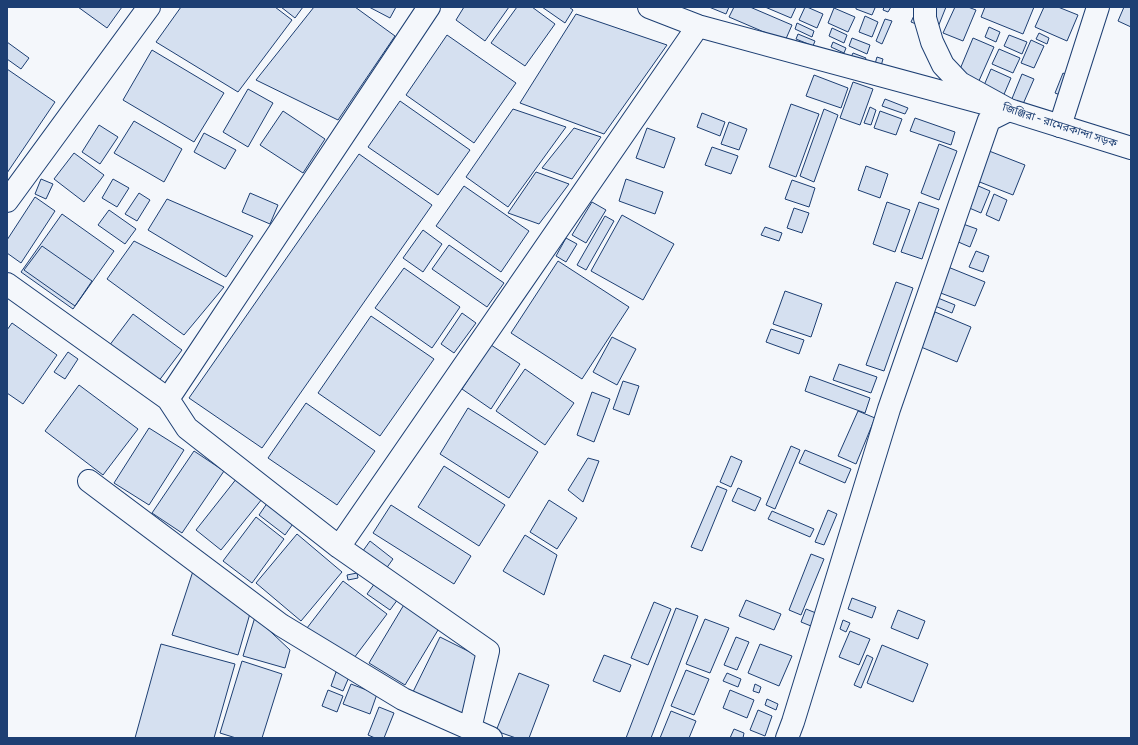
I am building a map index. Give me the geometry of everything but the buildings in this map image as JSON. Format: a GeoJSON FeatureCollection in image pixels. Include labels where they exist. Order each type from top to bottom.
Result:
{"type":"FeatureCollection","features":[{"type":"Feature","properties":{"kind":"street"},"geometry":{"type":"LineString","coordinates":[[7,201],[149,7]]}},
{"type":"Feature","properties":{"kind":"street"},"geometry":{"type":"LineString","coordinates":[[168,399],[429,7]]}},
{"type":"Feature","properties":{"kind":"street"},"geometry":{"type":"LineString","coordinates":[[650,7],[698,26],[1009,110]]}},
{"type":"Feature","properties":{"kind":"street","name":"জিঞ্জিরা - রামেরকান্দা সড়ক"},"geometry":{"type":"LineString","coordinates":[[926,7],[925,18],[932,42],[943,64],[960,83],[1009,110],[1131,148]]}},
{"type":"Feature","properties":{"kind":"street"},"geometry":{"type":"LineString","coordinates":[[1060,126],[1098,7]]}},
{"type":"Feature","properties":{"kind":"street"},"geometry":{"type":"LineString","coordinates":[[339,547],[698,26]]}},
{"type":"Feature","properties":{"kind":"street"},"geometry":{"type":"LineString","coordinates":[[787,738],[889,408],[986,127],[989,120],[1009,110]]}},
{"type":"Feature","properties":{"kind":"street"},"geometry":{"type":"LineString","coordinates":[[7,284],[168,399],[187,428],[339,547],[488,651],[470,729]]}},
{"type":"Feature","properties":{"kind":"street"},"geometry":{"type":"LineString","coordinates":[[89,481],[281,625],[402,699],[491,738]]}}]}
